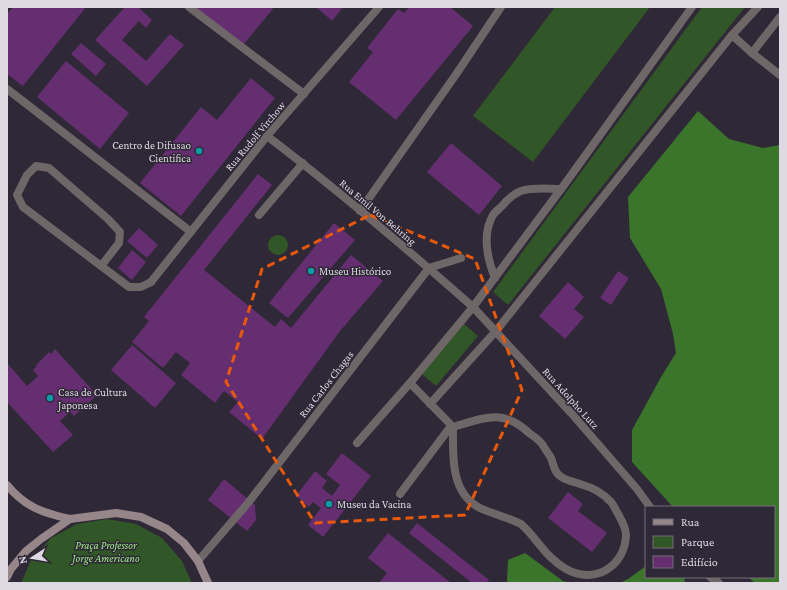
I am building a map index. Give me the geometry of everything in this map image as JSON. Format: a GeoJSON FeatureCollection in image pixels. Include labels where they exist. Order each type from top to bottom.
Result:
{"type":"FeatureCollection","features":[{"type":"Feature","properties":{"kind":"main road"},"geometry":{"type":"LineString","coordinates":[[7,485],[17,497],[32,507],[52,515],[70,519],[116,513],[141,517],[167,529],[184,543],[198,561],[208,583]]}},
{"type":"Feature","properties":{"kind":"main road"},"geometry":{"type":"LineString","coordinates":[[7,577],[11,569],[26,551],[41,538],[70,519]]}},
{"type":"Feature","properties":{"kind":"street"},"geometry":{"type":"LineString","coordinates":[[188,7],[304,94]]}},
{"type":"Feature","properties":{"kind":"street","name":"Rua Rudolf Virchow"},"geometry":{"type":"LineString","coordinates":[[101,266],[129,287],[141,288],[151,282],[267,136],[379,7]]}},
{"type":"Feature","properties":{"kind":"street"},"geometry":{"type":"LineString","coordinates":[[360,210],[457,73],[500,7]]}},
{"type":"Feature","properties":{"kind":"street"},"geometry":{"type":"LineString","coordinates":[[357,443],[410,383],[473,307],[561,189],[692,7]]}},
{"type":"Feature","properties":{"kind":"street"},"geometry":{"type":"LineString","coordinates":[[430,404],[496,331],[732,35],[758,7]]}},
{"type":"Feature","properties":{"kind":"street"},"geometry":{"type":"LineString","coordinates":[[752,53],[780,17]]}},
{"type":"Feature","properties":{"kind":"street"},"geometry":{"type":"LineString","coordinates":[[732,35],[780,75]]}},
{"type":"Feature","properties":{"kind":"street"},"geometry":{"type":"LineString","coordinates":[[7,88],[191,232]]}},
{"type":"Feature","properties":{"kind":"street","name":"Rua Emil Von Behring"},"geometry":{"type":"LineString","coordinates":[[267,136],[303,163],[360,210],[473,307]]}},
{"type":"Feature","properties":{"kind":"street"},"geometry":{"type":"LineString","coordinates":[[258,215],[303,163]]}},
{"type":"Feature","properties":{"kind":"street"},"geometry":{"type":"LineString","coordinates":[[36,166],[49,168],[108,219],[120,232],[119,243],[101,266],[24,207],[17,195],[26,175],[36,166]]}},
{"type":"Feature","properties":{"kind":"street"},"geometry":{"type":"LineString","coordinates":[[495,278],[486,247],[488,230],[493,215],[509,198],[520,192],[530,189],[561,189]]}},
{"type":"Feature","properties":{"kind":"street"},"geometry":{"type":"LineString","coordinates":[[429,268],[461,258]]}},
{"type":"Feature","properties":{"kind":"street","name":"Rua Carlos Chagas"},"geometry":{"type":"LineString","coordinates":[[198,561],[240,513],[429,268]]}},
{"type":"Feature","properties":{"kind":"street","name":"Rua Adolpho Lutz"},"geometry":{"type":"LineString","coordinates":[[473,307],[572,414],[649,506]]}},
{"type":"Feature","properties":{"kind":"street"},"geometry":{"type":"LineString","coordinates":[[400,494],[452,426],[488,417],[507,418],[521,425],[542,444],[551,458],[555,471],[559,476],[599,492],[612,503],[622,520],[626,534],[623,550],[617,561],[608,570],[593,575],[579,574],[566,569],[545,553],[522,524],[476,506],[463,493],[456,476],[453,461],[452,426],[410,383]]}},
{"type":"Feature","properties":{"kind":"highlighted area"},"geometry":{"type":"Polygon","coordinates":[[[370,215],[475,259],[522,390],[465,515],[315,523],[226,382],[262,269],[370,215]]]}},
{"type":"Feature","properties":{"kind":"green space"},"geometry":{"type":"Polygon","coordinates":[[[555,7],[650,7],[533,162],[473,116],[555,7]]]}},
{"type":"Feature","properties":{"kind":"green space"},"geometry":{"type":"Polygon","coordinates":[[[702,7],[745,7],[508,305],[493,292],[702,7]]]}},
{"type":"Feature","properties":{"kind":"green space"},"geometry":{"type":"Polygon","coordinates":[[[698,111],[729,139],[763,148],[780,145],[780,583],[755,583],[749,578],[775,578],[775,506],[672,506],[632,462],[632,430],[676,353],[673,334],[661,289],[630,238],[628,197],[698,111]]]}},
{"type":"Feature","properties":{"kind":"green space"},"geometry":{"type":"Polygon","coordinates":[[[278,235],[285,238],[288,245],[285,252],[278,255],[271,252],[268,245],[271,238],[278,235]]]}},
{"type":"Feature","properties":{"kind":"green space"},"geometry":{"type":"Polygon","coordinates":[[[464,324],[478,336],[436,386],[422,374],[464,324]]]}},
{"type":"Feature","properties":{"kind":"green space","name":"Praça Professor Jorge Americano"},"geometry":{"type":"Polygon","coordinates":[[[107,519],[136,524],[162,538],[182,561],[192,583],[21,583],[31,560],[51,538],[77,524],[107,519]]]}},
{"type":"Feature","properties":{"kind":"green space"},"geometry":{"type":"Polygon","coordinates":[[[525,553],[563,581],[571,583],[509,583],[507,581],[508,560],[525,553]]]}},
{"type":"Feature","properties":{"kind":"green space"},"geometry":{"type":"Polygon","coordinates":[[[645,567],[645,578],[684,578],[685,583],[620,583],[645,567]]]}},
{"type":"Feature","properties":{"kind":"building"},"geometry":{"type":"Polygon","coordinates":[[[13,7],[86,7],[23,86],[7,74],[7,14],[13,7]]]}},
{"type":"Feature","properties":{"kind":"building"},"geometry":{"type":"Polygon","coordinates":[[[125,7],[138,7],[152,20],[146,28],[139,21],[122,40],[146,61],[170,34],[184,45],[147,86],[95,40],[125,7]]]}},
{"type":"Feature","properties":{"kind":"building"},"geometry":{"type":"Polygon","coordinates":[[[193,7],[271,7],[273,9],[243,45],[193,7]]]}},
{"type":"Feature","properties":{"kind":"building"},"geometry":{"type":"Polygon","coordinates":[[[316,7],[343,7],[332,21],[316,7]]]}},
{"type":"Feature","properties":{"kind":"building"},"geometry":{"type":"Polygon","coordinates":[[[409,7],[450,7],[473,26],[396,120],[349,82],[373,52],[367,48],[398,9],[404,13],[409,7]]]}},
{"type":"Feature","properties":{"kind":"building"},"geometry":{"type":"Polygon","coordinates":[[[81,43],[106,64],[96,76],[71,54],[81,43]]]}},
{"type":"Feature","properties":{"kind":"building"},"geometry":{"type":"Polygon","coordinates":[[[66,61],[129,113],[100,149],[37,97],[66,61]]]}},
{"type":"Feature","properties":{"kind":"building","name":"Centro de Difusao Cientifica"},"geometry":{"type":"Polygon","coordinates":[[[251,78],[275,98],[181,216],[140,183],[201,107],[217,120],[251,78]]]}},
{"type":"Feature","properties":{"kind":"building"},"geometry":{"type":"Polygon","coordinates":[[[451,143],[502,186],[479,215],[427,172],[451,143]]]}},
{"type":"Feature","properties":{"kind":"building"},"geometry":{"type":"Polygon","coordinates":[[[258,174],[272,185],[204,270],[275,327],[281,319],[291,328],[351,255],[383,281],[340,331],[262,439],[229,412],[238,402],[224,391],[215,403],[181,375],[190,363],[176,352],[163,368],[132,342],[149,321],[144,317],[258,174]]]}},
{"type":"Feature","properties":{"kind":"building","name":"Museu Histórico"},"geometry":{"type":"Polygon","coordinates":[[[334,223],[355,240],[288,318],[269,303],[334,223]]]}},
{"type":"Feature","properties":{"kind":"building"},"geometry":{"type":"Polygon","coordinates":[[[139,228],[158,245],[147,258],[127,241],[139,228]]]}},
{"type":"Feature","properties":{"kind":"building"},"geometry":{"type":"Polygon","coordinates":[[[132,250],[146,262],[132,280],[118,268],[132,250]]]}},
{"type":"Feature","properties":{"kind":"building"},"geometry":{"type":"Polygon","coordinates":[[[618,271],[629,278],[611,305],[600,298],[618,271]]]}},
{"type":"Feature","properties":{"kind":"building"},"geometry":{"type":"Polygon","coordinates":[[[568,282],[584,297],[574,309],[584,317],[565,339],[539,316],[568,282]]]}},
{"type":"Feature","properties":{"kind":"building"},"geometry":{"type":"Polygon","coordinates":[[[132,345],[176,383],[155,408],[111,370],[132,345]]]}},
{"type":"Feature","properties":{"kind":"building","name":"Casa de Cultura Japonesa"},"geometry":{"type":"Polygon","coordinates":[[[55,349],[97,395],[74,416],[70,412],[60,421],[73,435],[53,452],[7,402],[7,363],[27,386],[38,376],[33,370],[37,366],[36,365],[49,352],[51,354],[55,349]]]}},
{"type":"Feature","properties":{"kind":"building"},"geometry":{"type":"Polygon","coordinates":[[[342,453],[371,476],[323,537],[308,525],[321,508],[313,502],[309,507],[296,496],[315,471],[327,481],[322,488],[332,496],[340,485],[326,474],[342,453]]]}},
{"type":"Feature","properties":{"kind":"building"},"geometry":{"type":"Polygon","coordinates":[[[224,479],[255,505],[256,520],[247,531],[208,500],[224,479]]]}},
{"type":"Feature","properties":{"kind":"building"},"geometry":{"type":"Polygon","coordinates":[[[568,492],[583,504],[578,511],[607,533],[592,552],[548,518],[568,492]]]}},
{"type":"Feature","properties":{"kind":"building"},"geometry":{"type":"Polygon","coordinates":[[[417,523],[489,580],[486,583],[472,583],[409,533],[417,523]]]}},
{"type":"Feature","properties":{"kind":"building"},"geometry":{"type":"Polygon","coordinates":[[[388,533],[451,583],[379,583],[387,573],[368,558],[388,533]]]}},
{"type":"Feature","properties":{"kind":"place","name":"Centro de Difusao Cientifica"},"geometry":{"type":"Point","coordinates":[199,151]}},
{"type":"Feature","properties":{"kind":"place","name":"Museu Histórico"},"geometry":{"type":"Point","coordinates":[311,271]}},
{"type":"Feature","properties":{"kind":"place","name":"Casa de Cultura Japonesa"},"geometry":{"type":"Point","coordinates":[50,398]}},
{"type":"Feature","properties":{"kind":"place","name":"Museu da Vacina"},"geometry":{"type":"Point","coordinates":[329,504]}}]}
